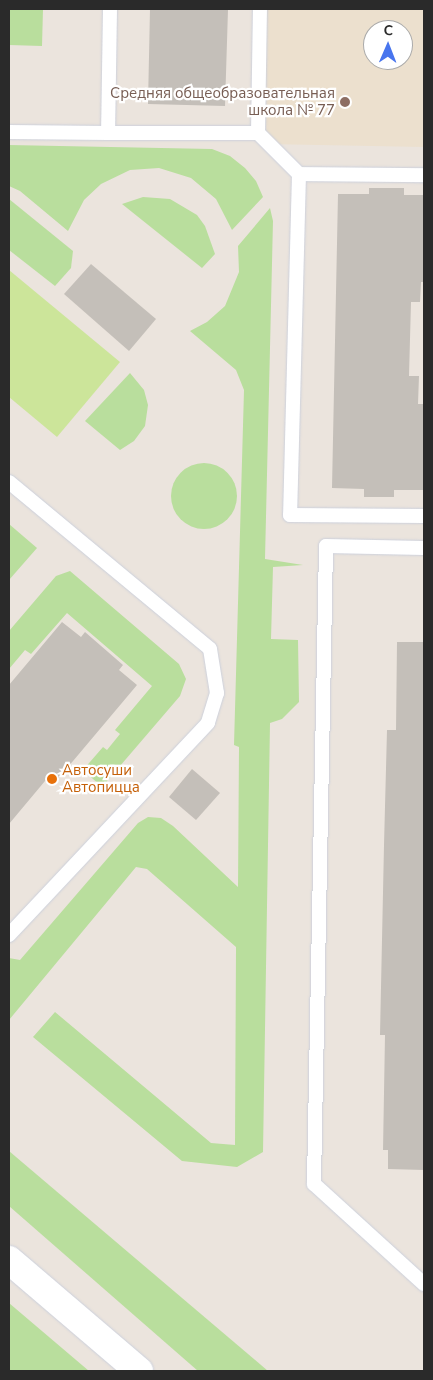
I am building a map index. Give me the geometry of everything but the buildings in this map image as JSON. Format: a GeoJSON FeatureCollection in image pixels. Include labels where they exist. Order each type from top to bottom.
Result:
{"type":"FeatureCollection","features":[{"type":"Feature","properties":{"kind":"main road"},"geometry":{"type":"LineString","coordinates":[[9,1260],[139,1371]]}},
{"type":"Feature","properties":{"kind":"lane"},"geometry":{"type":"LineString","coordinates":[[108,133],[110,9]]}},
{"type":"Feature","properties":{"kind":"lane"},"geometry":{"type":"LineString","coordinates":[[258,133],[260,9]]}},
{"type":"Feature","properties":{"kind":"lane"},"geometry":{"type":"LineString","coordinates":[[9,132],[258,133],[300,174],[424,175]]}},
{"type":"Feature","properties":{"kind":"lane"},"geometry":{"type":"LineString","coordinates":[[300,174],[290,515],[424,516]]}},
{"type":"Feature","properties":{"kind":"lane"},"geometry":{"type":"LineString","coordinates":[[9,482],[210,649],[217,692],[208,723],[9,934]]}},
{"type":"Feature","properties":{"kind":"lane"},"geometry":{"type":"LineString","coordinates":[[424,548],[326,546],[314,1184],[424,1284]]}},
{"type":"Feature","properties":{"kind":"shaded area","name":"Средняя общеобразовательная школа № 77"},"geometry":{"type":"Polygon","coordinates":[[[266,9],[424,9],[424,147],[266,144],[266,9]]]}},
{"type":"Feature","properties":{"kind":"green space"},"geometry":{"type":"Polygon","coordinates":[[[9,9],[43,9],[42,46],[9,45],[9,9]]]}},
{"type":"Feature","properties":{"kind":"green space"},"geometry":{"type":"Polygon","coordinates":[[[9,145],[212,149],[230,156],[245,168],[256,181],[263,197],[232,230],[216,199],[191,178],[159,168],[130,170],[101,184],[84,200],[68,231],[20,191],[9,186],[9,145]]]}},
{"type":"Feature","properties":{"kind":"green space"},"geometry":{"type":"Polygon","coordinates":[[[143,197],[170,199],[197,215],[205,226],[215,254],[202,268],[122,204],[143,197]]]}},
{"type":"Feature","properties":{"kind":"green space"},"geometry":{"type":"Polygon","coordinates":[[[9,199],[73,251],[71,268],[55,286],[9,250],[9,199]]]}},
{"type":"Feature","properties":{"kind":"green space"},"geometry":{"type":"Polygon","coordinates":[[[270,208],[273,221],[265,559],[303,565],[273,567],[271,639],[298,640],[299,702],[282,719],[270,723],[263,1152],[237,1167],[182,1161],[33,1037],[55,1012],[211,1143],[235,1145],[236,947],[147,869],[136,867],[9,1020],[9,958],[20,960],[138,823],[148,817],[161,818],[173,826],[238,887],[239,747],[234,745],[244,390],[236,370],[190,331],[207,322],[225,306],[239,272],[238,246],[270,208]]]}},
{"type":"Feature","properties":{"kind":"green space"},"geometry":{"type":"Polygon","coordinates":[[[9,270],[120,362],[57,437],[9,397],[9,270]]]}},
{"type":"Feature","properties":{"kind":"green space"},"geometry":{"type":"Polygon","coordinates":[[[130,373],[144,390],[148,405],[145,426],[134,441],[120,450],[85,421],[130,373]]]}},
{"type":"Feature","properties":{"kind":"green space"},"geometry":{"type":"Polygon","coordinates":[[[204,463],[217,465],[227,473],[235,483],[237,496],[235,509],[227,519],[217,527],[204,529],[191,527],[181,519],[173,509],[171,496],[173,483],[181,473],[191,465],[204,463]]]}},
{"type":"Feature","properties":{"kind":"green space"},"geometry":{"type":"Polygon","coordinates":[[[9,524],[37,548],[9,580],[9,524]]]}},
{"type":"Feature","properties":{"kind":"green space"},"geometry":{"type":"Polygon","coordinates":[[[70,571],[179,664],[186,679],[180,696],[102,787],[83,770],[103,747],[107,750],[120,734],[115,730],[152,686],[67,613],[31,654],[25,650],[9,669],[9,631],[56,576],[70,571]]]}},
{"type":"Feature","properties":{"kind":"green space"},"geometry":{"type":"Polygon","coordinates":[[[9,1151],[268,1371],[198,1371],[9,1206],[9,1151]]]}},
{"type":"Feature","properties":{"kind":"green space"},"geometry":{"type":"Polygon","coordinates":[[[9,1303],[89,1371],[9,1371],[9,1303]]]}},
{"type":"Feature","properties":{"kind":"place","name":"Средняя общеобразовательная школа № 77"},"geometry":{"type":"Point","coordinates":[345,102]}},
{"type":"Feature","properties":{"kind":"place","name":"Автосуши Автопицца"},"geometry":{"type":"Point","coordinates":[52,779]}}]}
